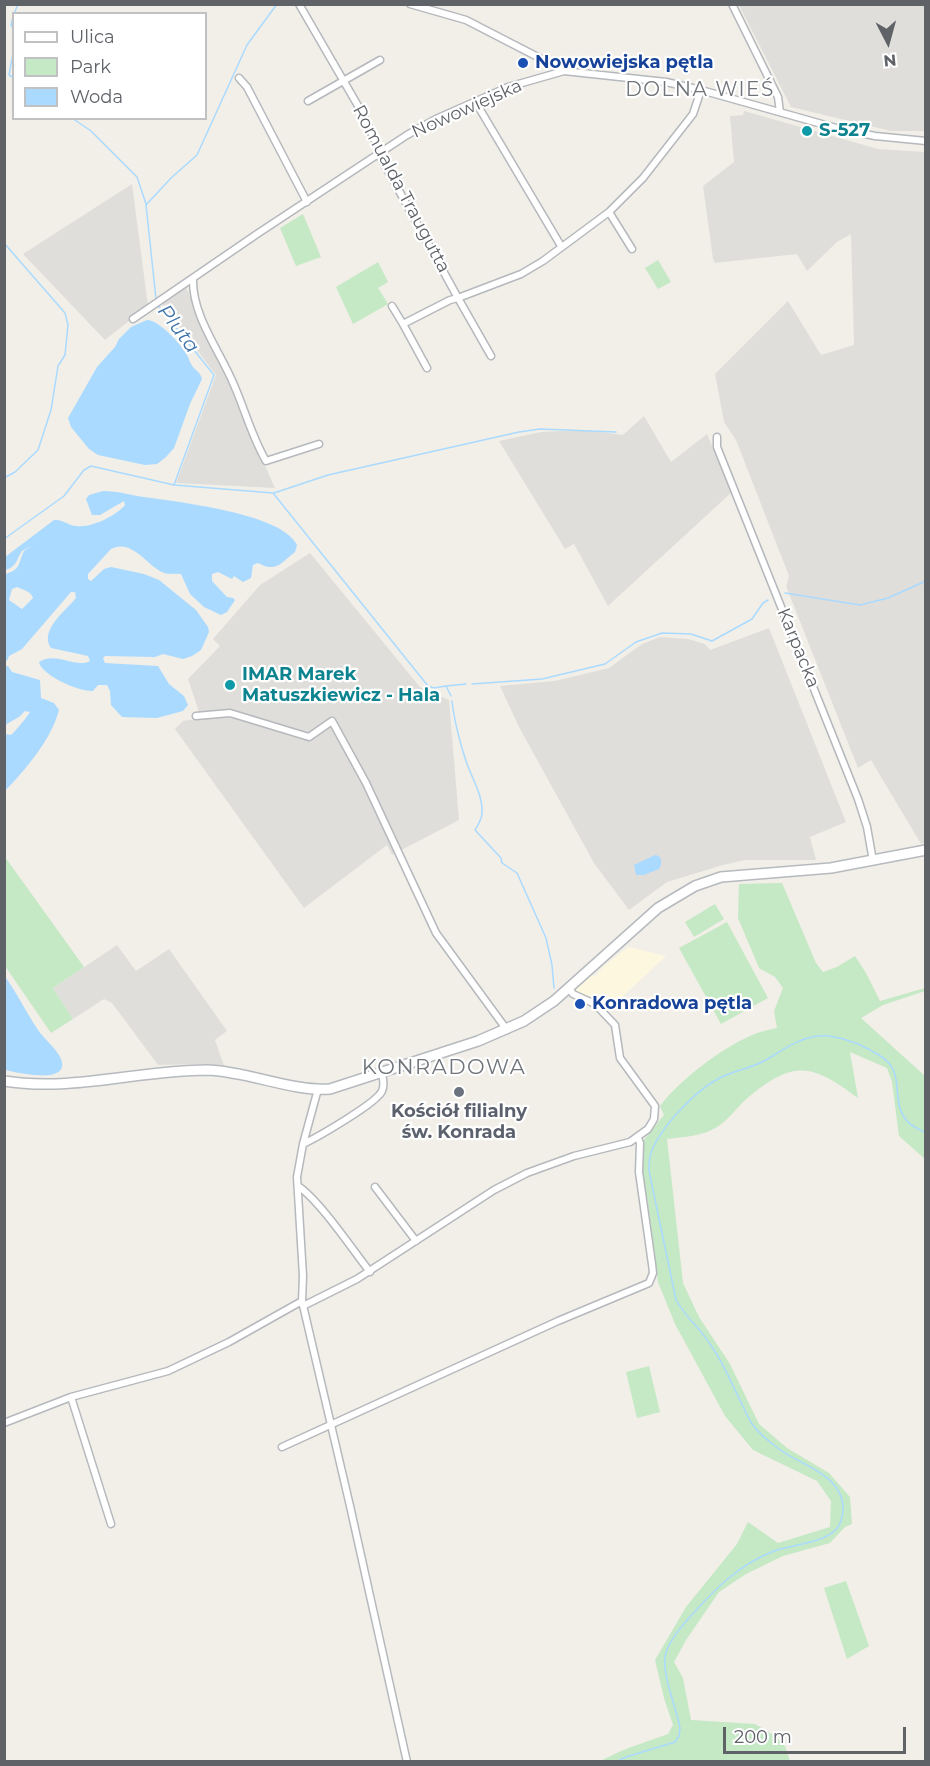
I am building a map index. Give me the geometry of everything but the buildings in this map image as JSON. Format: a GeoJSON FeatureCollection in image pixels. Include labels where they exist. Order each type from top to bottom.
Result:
{"type":"FeatureCollection","features":[{"type":"Feature","properties":{"kind":"street","name":"Romualda Traugutta"},"geometry":{"type":"LineString","coordinates":[[299,4],[361,111],[379,153],[491,356]]}},
{"type":"Feature","properties":{"kind":"street"},"geometry":{"type":"LineString","coordinates":[[410,4],[466,20],[564,71]]}},
{"type":"Feature","properties":{"kind":"street"},"geometry":{"type":"LineString","coordinates":[[732,4],[778,97],[780,112]]}},
{"type":"Feature","properties":{"kind":"street"},"geometry":{"type":"LineString","coordinates":[[308,101],[380,60]]}},
{"type":"Feature","properties":{"kind":"street","name":"Nowowiejska"},"geometry":{"type":"LineString","coordinates":[[133,319],[379,153],[438,118],[508,87],[564,71],[647,79],[701,90],[836,128],[874,136],[926,141]]}},
{"type":"Feature","properties":{"kind":"street"},"geometry":{"type":"LineString","coordinates":[[239,78],[247,87],[307,202]]}},
{"type":"Feature","properties":{"kind":"street"},"geometry":{"type":"LineString","coordinates":[[403,324],[450,300],[520,274],[543,261],[609,212],[643,178],[693,114],[701,90]]}},
{"type":"Feature","properties":{"kind":"street"},"geometry":{"type":"LineString","coordinates":[[475,101],[561,246]]}},
{"type":"Feature","properties":{"kind":"street"},"geometry":{"type":"LineString","coordinates":[[609,212],[632,249]]}},
{"type":"Feature","properties":{"kind":"street"},"geometry":{"type":"LineString","coordinates":[[193,279],[193,295],[199,312],[235,386],[243,412],[266,461],[319,444]]}},
{"type":"Feature","properties":{"kind":"street"},"geometry":{"type":"LineString","coordinates":[[392,306],[427,369]]}},
{"type":"Feature","properties":{"kind":"street","name":"Karpacka"},"geometry":{"type":"LineString","coordinates":[[717,437],[717,447],[858,799],[867,827],[873,861]]}},
{"type":"Feature","properties":{"kind":"street"},"geometry":{"type":"LineString","coordinates":[[196,716],[230,713],[309,737],[332,721],[366,783],[436,933],[507,1030]]}},
{"type":"Feature","properties":{"kind":"street"},"geometry":{"type":"LineString","coordinates":[[4,1081],[64,1084],[206,1070],[318,1089],[339,1087],[507,1030],[540,1011],[658,908],[695,886],[721,877],[808,870],[873,861],[926,850]]}},
{"type":"Feature","properties":{"kind":"street"},"geometry":{"type":"LineString","coordinates":[[4,1422],[71,1397],[176,1368],[370,1272],[494,1190],[527,1173],[574,1156],[624,1144],[638,1138],[651,1125],[655,1106],[620,1058],[616,1027],[613,1022],[595,1004],[573,994],[568,988]]}},
{"type":"Feature","properties":{"kind":"street"},"geometry":{"type":"LineString","coordinates":[[303,1144],[316,1138],[378,1097],[384,1086],[382,1072]]}},
{"type":"Feature","properties":{"kind":"street"},"geometry":{"type":"LineString","coordinates":[[318,1089],[298,1164],[302,1304],[407,1761]]}},
{"type":"Feature","properties":{"kind":"street"},"geometry":{"type":"LineString","coordinates":[[282,1447],[558,1321],[649,1283],[653,1273],[639,1172],[640,1143],[638,1138]]}},
{"type":"Feature","properties":{"kind":"street"},"geometry":{"type":"LineString","coordinates":[[298,1186],[323,1212],[370,1272]]}},
{"type":"Feature","properties":{"kind":"street"},"geometry":{"type":"LineString","coordinates":[[375,1187],[416,1241]]}},
{"type":"Feature","properties":{"kind":"street"},"geometry":{"type":"LineString","coordinates":[[71,1397],[111,1524]]}},
{"type":"Feature","properties":{"kind":"shaded area"},"geometry":{"type":"Polygon","coordinates":[[[739,5],[925,5],[925,131],[891,131],[791,107],[739,5]]]}},
{"type":"Feature","properties":{"kind":"shaded area"},"geometry":{"type":"Polygon","coordinates":[[[744,111],[878,149],[925,152],[925,843],[921,844],[871,760],[858,768],[786,586],[789,576],[736,440],[724,422],[715,374],[788,301],[821,355],[854,345],[851,234],[837,242],[807,271],[797,254],[715,263],[713,259],[703,186],[734,162],[730,116],[743,115],[744,111]]]}},
{"type":"Feature","properties":{"kind":"shaded area"},"geometry":{"type":"Polygon","coordinates":[[[132,184],[148,306],[105,340],[23,254],[132,184]]]}},
{"type":"Feature","properties":{"kind":"shaded area"},"geometry":{"type":"Polygon","coordinates":[[[186,287],[275,488],[176,483],[216,375],[162,304],[186,287]]]}},
{"type":"Feature","properties":{"kind":"shaded area"},"geometry":{"type":"Polygon","coordinates":[[[644,416],[671,462],[707,434],[732,492],[608,606],[574,544],[565,549],[499,441],[541,432],[585,430],[623,435],[644,416]]]}},
{"type":"Feature","properties":{"kind":"shaded area"},"geometry":{"type":"Polygon","coordinates":[[[310,553],[420,687],[449,700],[459,820],[392,855],[387,845],[304,908],[175,729],[183,721],[201,718],[188,679],[220,646],[213,639],[260,585],[310,553]]]}},
{"type":"Feature","properties":{"kind":"shaded area"},"geometry":{"type":"Polygon","coordinates":[[[769,628],[846,822],[810,837],[816,860],[745,860],[723,865],[667,882],[629,910],[594,863],[519,727],[500,686],[555,681],[609,668],[642,644],[660,637],[688,639],[705,644],[710,650],[769,628]]]}},
{"type":"Feature","properties":{"kind":"shaded area"},"geometry":{"type":"Polygon","coordinates":[[[117,945],[136,971],[169,949],[227,1031],[215,1040],[224,1066],[158,1065],[112,1003],[104,999],[73,1019],[53,988],[117,945]]]}},
{"type":"Feature","properties":{"kind":"shaded area"},"geometry":{"type":"Polygon","coordinates":[[[628,947],[666,956],[608,1010],[595,1000],[581,995],[574,988],[590,973],[594,977],[628,947]]]}},
{"type":"Feature","properties":{"kind":"green space"},"geometry":{"type":"Polygon","coordinates":[[[303,214],[321,257],[296,266],[280,228],[303,214]]]}},
{"type":"Feature","properties":{"kind":"green space"},"geometry":{"type":"Polygon","coordinates":[[[658,260],[671,282],[658,289],[645,268],[658,260]]]}},
{"type":"Feature","properties":{"kind":"green space"},"geometry":{"type":"Polygon","coordinates":[[[378,262],[388,282],[378,288],[388,304],[353,324],[336,287],[378,262]]]}},
{"type":"Feature","properties":{"kind":"green space"},"geometry":{"type":"Polygon","coordinates":[[[5,857],[84,967],[53,988],[73,1019],[51,1033],[5,966],[5,857]]]}},
{"type":"Feature","properties":{"kind":"green space"},"geometry":{"type":"Polygon","coordinates":[[[782,883],[816,963],[823,972],[855,956],[880,1001],[925,988],[925,991],[883,1005],[861,1018],[925,1076],[925,1159],[899,1136],[892,1082],[887,1068],[850,1052],[858,1098],[817,1073],[793,1071],[767,1083],[722,1124],[711,1130],[693,1136],[667,1139],[683,1283],[699,1317],[730,1364],[759,1424],[787,1448],[829,1473],[850,1497],[852,1524],[845,1527],[830,1543],[783,1556],[746,1574],[719,1592],[686,1640],[674,1662],[683,1678],[691,1720],[755,1724],[775,1736],[785,1746],[790,1761],[599,1762],[668,1734],[673,1725],[655,1660],[686,1607],[737,1544],[748,1522],[778,1543],[830,1527],[831,1501],[817,1481],[753,1450],[725,1416],[675,1324],[658,1282],[647,1198],[641,1171],[643,1141],[664,1115],[660,1106],[668,1096],[713,1057],[753,1035],[777,1028],[774,1011],[783,988],[775,977],[759,968],[738,918],[739,884],[782,883]]]}},
{"type":"Feature","properties":{"kind":"green space"},"geometry":{"type":"Polygon","coordinates":[[[715,904],[724,919],[694,937],[685,922],[715,904]]]}},
{"type":"Feature","properties":{"kind":"green space"},"geometry":{"type":"Polygon","coordinates":[[[727,922],[768,998],[721,1024],[679,948],[727,922]]]}},
{"type":"Feature","properties":{"kind":"green space"},"geometry":{"type":"Polygon","coordinates":[[[649,1366],[660,1412],[637,1418],[626,1372],[649,1366]]]}},
{"type":"Feature","properties":{"kind":"green space"},"geometry":{"type":"Polygon","coordinates":[[[846,1581],[869,1646],[847,1659],[824,1588],[846,1581]]]}},
{"type":"Feature","properties":{"kind":"water"},"geometry":{"type":"Polygon","coordinates":[[[147,320],[163,328],[175,339],[202,379],[174,448],[157,464],[145,465],[98,455],[89,449],[71,427],[68,418],[97,367],[119,339],[131,327],[147,320]]]}},
{"type":"Feature","properties":{"kind":"water"},"geometry":{"type":"Polygon","coordinates":[[[103,491],[113,492],[227,511],[271,525],[287,534],[297,545],[295,552],[274,567],[258,563],[253,565],[251,578],[243,582],[234,576],[232,579],[218,572],[212,574],[212,581],[227,597],[235,600],[227,612],[221,615],[204,607],[190,594],[181,574],[162,572],[125,547],[111,549],[88,574],[88,579],[91,581],[104,569],[111,567],[144,574],[159,580],[196,610],[208,627],[209,632],[201,650],[183,659],[163,654],[155,657],[105,656],[103,658],[105,663],[158,666],[169,684],[184,696],[188,705],[183,711],[157,718],[122,717],[111,705],[107,685],[98,685],[93,691],[79,689],[53,677],[41,667],[39,662],[52,658],[78,663],[90,661],[88,656],[51,648],[48,642],[51,628],[76,598],[75,592],[71,592],[22,649],[9,656],[7,661],[5,660],[5,574],[18,566],[24,551],[31,546],[22,551],[14,565],[5,570],[5,557],[54,520],[74,526],[89,525],[110,517],[125,505],[124,501],[100,515],[92,515],[86,499],[89,495],[103,491]],[[17,587],[12,589],[9,600],[22,609],[33,598],[29,592],[17,587]]]}},
{"type":"Feature","properties":{"kind":"water"},"geometry":{"type":"Polygon","coordinates":[[[5,666],[8,666],[12,672],[40,680],[41,698],[54,703],[59,710],[44,743],[5,791],[5,734],[11,735],[30,712],[25,711],[5,725],[5,666]]]}},
{"type":"Feature","properties":{"kind":"water"},"geometry":{"type":"Polygon","coordinates":[[[655,855],[661,860],[659,869],[644,875],[636,875],[634,865],[655,855]]]}},
{"type":"Feature","properties":{"kind":"water"},"geometry":{"type":"Polygon","coordinates":[[[4,975],[38,1030],[59,1055],[62,1067],[58,1072],[50,1075],[30,1075],[5,1070],[4,975]]]}},
{"type":"Feature","properties":{"kind":"waterway"},"geometry":{"type":"LineString","coordinates":[[15,12],[18,4]]}},
{"type":"Feature","properties":{"kind":"waterway","name":"Pluta"},"geometry":{"type":"LineString","coordinates":[[156,299],[146,205],[197,155],[247,45],[277,4]]}},
{"type":"Feature","properties":{"kind":"waterway"},"geometry":{"type":"LineString","coordinates":[[12,21],[12,27]]}},
{"type":"Feature","properties":{"kind":"waterway"},"geometry":{"type":"LineString","coordinates":[[12,59],[9,75],[12,77]]}},
{"type":"Feature","properties":{"kind":"waterway"},"geometry":{"type":"LineString","coordinates":[[75,120],[91,131],[137,177],[146,204]]}},
{"type":"Feature","properties":{"kind":"waterway"},"geometry":{"type":"LineString","coordinates":[[4,243],[65,313],[68,325],[65,355],[58,366],[51,410],[38,450],[15,472],[4,478]]}},
{"type":"Feature","properties":{"kind":"waterway","name":"Pluta"},"geometry":{"type":"LineString","coordinates":[[4,539],[64,496],[84,470],[91,466],[174,485],[214,375],[157,304]]}},
{"type":"Feature","properties":{"kind":"waterway"},"geometry":{"type":"LineString","coordinates":[[274,493],[328,475],[519,432],[540,429],[616,432]]}},
{"type":"Feature","properties":{"kind":"waterway"},"geometry":{"type":"LineString","coordinates":[[174,485],[273,493],[428,686],[434,688],[446,686],[451,696]]}},
{"type":"Feature","properties":{"kind":"waterway"},"geometry":{"type":"LineString","coordinates":[[785,593],[860,605],[888,598],[926,581]]}},
{"type":"Feature","properties":{"kind":"waterway"},"geometry":{"type":"LineString","coordinates":[[472,684],[542,679],[605,664],[636,642],[662,633],[691,634],[712,641],[752,619],[763,603],[768,600]]}},
{"type":"Feature","properties":{"kind":"waterway"},"geometry":{"type":"LineString","coordinates":[[446,686],[466,684]]}},
{"type":"Feature","properties":{"kind":"waterway"},"geometry":{"type":"LineString","coordinates":[[452,701],[462,750],[481,800],[482,815],[475,830],[501,858],[502,863],[517,873],[546,938],[554,988]]}},
{"type":"Feature","properties":{"kind":"waterway"},"geometry":{"type":"LineString","coordinates":[[616,1762],[675,1742],[679,1736],[680,1728],[668,1683],[665,1657],[671,1641],[685,1622],[717,1588],[749,1563],[774,1551],[812,1542],[831,1534],[841,1521],[843,1505],[840,1493],[822,1474],[785,1453],[754,1427],[724,1367],[708,1341],[676,1300],[649,1171],[650,1157],[655,1143],[679,1111],[709,1085],[723,1076],[764,1061],[796,1043],[817,1036],[848,1040],[871,1050],[887,1061],[896,1077],[902,1112],[909,1123],[926,1133]]}},
{"type":"Feature","properties":{"kind":"place","name":"Nowowiejska pętla"},"geometry":{"type":"Point","coordinates":[523,63]}},
{"type":"Feature","properties":{"kind":"place","name":"S-527"},"geometry":{"type":"Point","coordinates":[807,131]}},
{"type":"Feature","properties":{"kind":"place","name":"IMAR Marek Matuszkiewicz - Hala"},"geometry":{"type":"Point","coordinates":[230,685]}},
{"type":"Feature","properties":{"kind":"place","name":"Konradowa pętla"},"geometry":{"type":"Point","coordinates":[580,1004]}},
{"type":"Feature","properties":{"kind":"place","name":"Kościół filialny św. Konrada"},"geometry":{"type":"Point","coordinates":[459,1092]}},
{"type":"Feature","properties":{"kind":"district","name":"DOLNA WIEŚ"},"geometry":{"type":"Point","coordinates":[700,90]}},
{"type":"Feature","properties":{"kind":"district","name":"KONRADOWA"},"geometry":{"type":"Point","coordinates":[444,1068]}}]}
